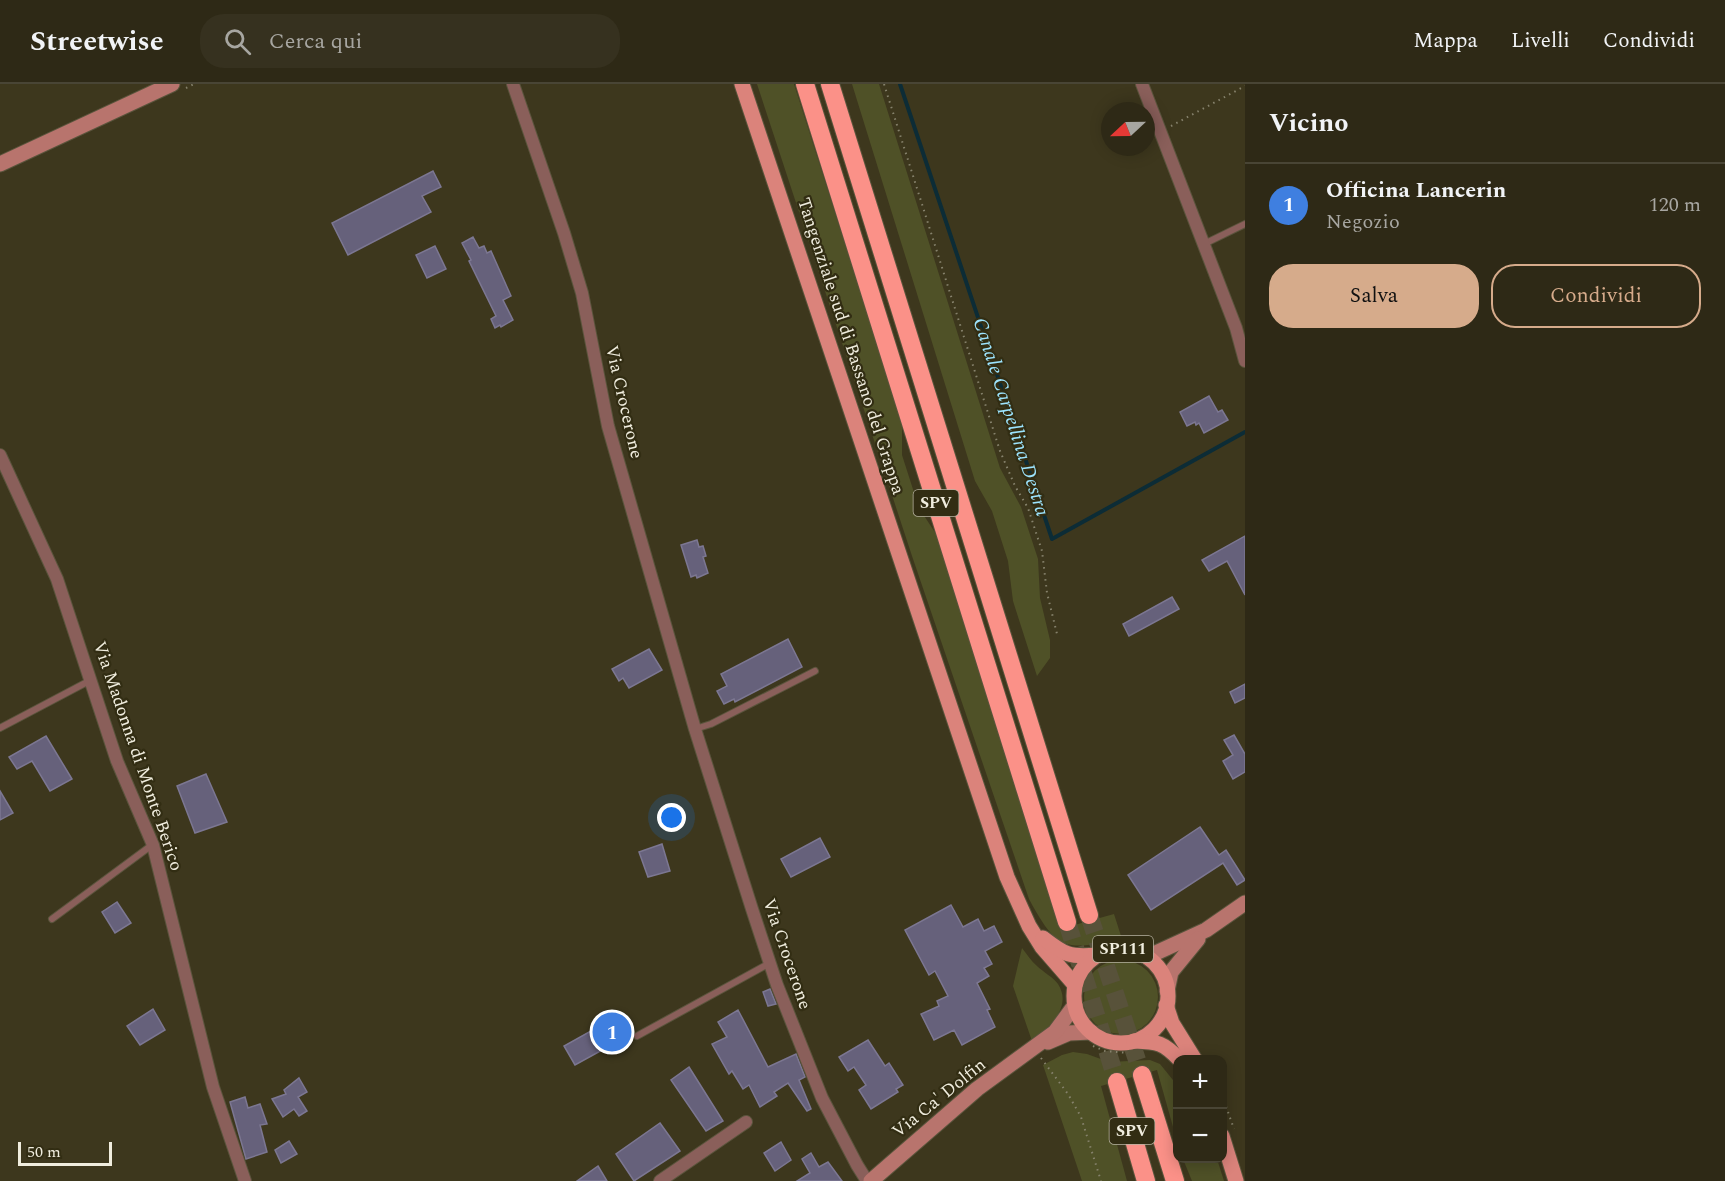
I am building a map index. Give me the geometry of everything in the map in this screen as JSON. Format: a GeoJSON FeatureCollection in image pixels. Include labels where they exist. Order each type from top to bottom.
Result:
{"type":"FeatureCollection","features":[{"type":"Feature","properties":{"kind":"highway","name":"SPV"},"geometry":{"type":"LineString","coordinates":[[805,84],[1067,922]]}},
{"type":"Feature","properties":{"kind":"highway","name":"SPV"},"geometry":{"type":"LineString","coordinates":[[830,84],[1089,915]]}},
{"type":"Feature","properties":{"kind":"highway","name":"SPV"},"geometry":{"type":"LineString","coordinates":[[1142,1075],[1175,1181]]}},
{"type":"Feature","properties":{"kind":"highway","name":"SPV"},"geometry":{"type":"LineString","coordinates":[[1117,1082],[1146,1181]]}},
{"type":"Feature","properties":{"kind":"main road","name":"Tangenziale sud di Bassano del Grappa"},"geometry":{"type":"LineString","coordinates":[[742,84],[1007,877],[1029,926],[1042,947],[1075,985]]}},
{"type":"Feature","properties":{"kind":"main road","name":"Tangenziale sud di Bassano del Grappa"},"geometry":{"type":"LineString","coordinates":[[1029,926],[1062,953],[1079,957],[1123,949],[1136,951],[1147,957]]}},
{"type":"Feature","properties":{"kind":"main road","name":"SP111"},"geometry":{"type":"LineString","coordinates":[[1075,985],[1084,968],[1098,955]]}},
{"type":"Feature","properties":{"kind":"main road","name":"SP111"},"geometry":{"type":"LineString","coordinates":[[1147,957],[1160,972],[1172,1023],[1192,1055]]}},
{"type":"Feature","properties":{"kind":"main road"},"geometry":{"type":"LineString","coordinates":[[1075,985],[1075,1005],[1090,1038],[1133,1047],[1156,1041],[1176,1055]]}},
{"type":"Feature","properties":{"kind":"main road"},"geometry":{"type":"LineString","coordinates":[[1133,1047],[1155,1028],[1162,1018],[1167,998]]}},
{"type":"Feature","properties":{"kind":"main road"},"geometry":{"type":"LineString","coordinates":[[1227,1133],[1236,1181]]}},
{"type":"Feature","properties":{"kind":"street"},"geometry":{"type":"LineString","coordinates":[[0,164],[172,84]]}},
{"type":"Feature","properties":{"kind":"street","name":"Via Crocerone"},"geometry":{"type":"LineString","coordinates":[[513,84],[582,293],[608,426],[695,729],[777,986],[822,1098],[856,1165],[869,1181]]}},
{"type":"Feature","properties":{"kind":"street"},"geometry":{"type":"LineString","coordinates":[[1142,84],[1236,328],[1245,361]]}},
{"type":"Feature","properties":{"kind":"street","name":"Via Madonna di Monte Berico"},"geometry":{"type":"LineString","coordinates":[[0,455],[57,579],[117,761],[153,845],[213,1087],[245,1181]]}},
{"type":"Feature","properties":{"kind":"street"},"geometry":{"type":"LineString","coordinates":[[1147,957],[1206,930],[1245,903]]}},
{"type":"Feature","properties":{"kind":"street"},"geometry":{"type":"LineString","coordinates":[[1167,998],[1171,972],[1206,930]]}},
{"type":"Feature","properties":{"kind":"street","name":"Via Ca' Dolfin"},"geometry":{"type":"LineString","coordinates":[[1039,1055],[1075,1005]]}},
{"type":"Feature","properties":{"kind":"street","name":"Via Ca' Dolfin"},"geometry":{"type":"LineString","coordinates":[[869,1181],[977,1089],[1039,1055],[1069,1034],[1090,1038]]}},
{"type":"Feature","properties":{"kind":"street"},"geometry":{"type":"LineString","coordinates":[[660,1181],[746,1122]]}},
{"type":"Feature","properties":{"kind":"lane"},"geometry":{"type":"LineString","coordinates":[[1204,244],[1245,225]]}},
{"type":"Feature","properties":{"kind":"lane"},"geometry":{"type":"LineString","coordinates":[[695,729],[711,724],[815,671]]}},
{"type":"Feature","properties":{"kind":"lane"},"geometry":{"type":"LineString","coordinates":[[0,728],[91,680]]}},
{"type":"Feature","properties":{"kind":"lane"},"geometry":{"type":"LineString","coordinates":[[52,919],[153,845]]}},
{"type":"Feature","properties":{"kind":"lane"},"geometry":{"type":"LineString","coordinates":[[637,1036],[770,962]]}},
{"type":"Feature","properties":{"kind":"path"},"geometry":{"type":"LineString","coordinates":[[884,84],[1000,452],[1028,508],[1042,551],[1047,593],[1057,634]]}},
{"type":"Feature","properties":{"kind":"path"},"geometry":{"type":"LineString","coordinates":[[1161,132],[1245,86]]}},
{"type":"Feature","properties":{"kind":"path"},"geometry":{"type":"LineString","coordinates":[[1090,1038],[1106,1052],[1133,1047]]}},
{"type":"Feature","properties":{"kind":"path"},"geometry":{"type":"LineString","coordinates":[[1039,1055],[1068,1094],[1081,1117],[1101,1181]]}},
{"type":"Feature","properties":{"kind":"path"},"geometry":{"type":"LineString","coordinates":[[1227,1109],[1234,1128],[1227,1133]]}},
{"type":"Feature","properties":{"kind":"green space"},"geometry":{"type":"Polygon","coordinates":[[[757,84],[794,84],[902,423],[902,455],[919,508],[938,537],[1060,929],[1114,914],[1122,939],[1088,945],[1065,943],[1048,930],[1029,899],[912,556],[757,84]]]}},
{"type":"Feature","properties":{"kind":"green space"},"geometry":{"type":"Polygon","coordinates":[[[852,84],[879,84],[1000,468],[1021,507],[1038,559],[1040,598],[1050,640],[1050,658],[1037,676],[1013,601],[1008,561],[992,511],[975,481],[852,84]]]}},
{"type":"Feature","properties":{"kind":"green space"},"geometry":{"type":"Polygon","coordinates":[[[1022,948],[1035,964],[1056,981],[1063,1001],[1057,1017],[1032,1041],[1013,986],[1022,948]]]}},
{"type":"Feature","properties":{"kind":"green space"},"geometry":{"type":"Polygon","coordinates":[[[1121,960],[1135,963],[1147,971],[1155,983],[1158,997],[1155,1011],[1147,1023],[1135,1031],[1121,1034],[1107,1031],[1095,1023],[1087,1011],[1084,997],[1087,983],[1095,971],[1107,963],[1121,960]]]}},
{"type":"Feature","properties":{"kind":"green space"},"geometry":{"type":"Polygon","coordinates":[[[1073,1052],[1087,1054],[1109,1062],[1150,1060],[1160,1064],[1173,1080],[1173,1127],[1157,1070],[1101,1086],[1127,1181],[1082,1181],[1043,1065],[1073,1052]]]}},
{"type":"Feature","properties":{"kind":"green space"},"geometry":{"type":"Polygon","coordinates":[[[1185,1163],[1218,1163],[1224,1181],[1192,1181],[1185,1163]]]}},
{"type":"Feature","properties":{"kind":"building"},"geometry":{"type":"Polygon","coordinates":[[[433,171],[441,187],[422,196],[431,212],[348,255],[332,223],[433,171]]]}},
{"type":"Feature","properties":{"kind":"building"},"geometry":{"type":"Polygon","coordinates":[[[473,237],[479,248],[484,246],[487,253],[491,251],[511,296],[503,300],[513,320],[501,327],[500,325],[495,328],[491,319],[496,316],[462,243],[473,237]]]}},
{"type":"Feature","properties":{"kind":"building"},"geometry":{"type":"Polygon","coordinates":[[[435,246],[446,269],[427,278],[416,255],[435,246]]]}},
{"type":"Feature","properties":{"kind":"building"},"geometry":{"type":"Polygon","coordinates":[[[1209,396],[1218,412],[1222,410],[1228,420],[1204,433],[1199,423],[1196,425],[1195,422],[1187,426],[1180,412],[1209,396]]]}},
{"type":"Feature","properties":{"kind":"building"},"geometry":{"type":"Polygon","coordinates":[[[1245,536],[1245,595],[1227,561],[1209,571],[1202,560],[1245,536]]]}},
{"type":"Feature","properties":{"kind":"building"},"geometry":{"type":"Polygon","coordinates":[[[697,540],[699,547],[703,546],[706,556],[703,557],[708,573],[697,578],[696,575],[691,577],[681,545],[697,540]]]}},
{"type":"Feature","properties":{"kind":"building"},"geometry":{"type":"Polygon","coordinates":[[[1172,597],[1179,609],[1129,636],[1123,624],[1172,597]]]}},
{"type":"Feature","properties":{"kind":"building"},"geometry":{"type":"Polygon","coordinates":[[[788,639],[802,667],[735,702],[734,699],[724,704],[717,691],[727,686],[721,674],[788,639]]]}},
{"type":"Feature","properties":{"kind":"building"},"geometry":{"type":"Polygon","coordinates":[[[649,649],[662,670],[629,688],[623,678],[619,681],[612,669],[649,649]]]}},
{"type":"Feature","properties":{"kind":"building"},"geometry":{"type":"Polygon","coordinates":[[[1245,684],[1245,698],[1235,703],[1230,692],[1245,684]]]}},
{"type":"Feature","properties":{"kind":"building"},"geometry":{"type":"Polygon","coordinates":[[[1234,735],[1245,754],[1245,772],[1233,779],[1223,761],[1233,755],[1224,740],[1234,735]]]}},
{"type":"Feature","properties":{"kind":"building"},"geometry":{"type":"Polygon","coordinates":[[[46,736],[72,779],[50,791],[32,761],[17,769],[9,757],[46,736]]]}},
{"type":"Feature","properties":{"kind":"building"},"geometry":{"type":"Polygon","coordinates":[[[206,774],[227,822],[195,833],[177,786],[206,774]]]}},
{"type":"Feature","properties":{"kind":"building"},"geometry":{"type":"Polygon","coordinates":[[[0,791],[13,813],[0,820],[0,791]]]}},
{"type":"Feature","properties":{"kind":"building"},"geometry":{"type":"Polygon","coordinates":[[[1200,827],[1219,855],[1226,850],[1245,880],[1237,885],[1223,863],[1151,910],[1128,875],[1200,827]]]}},
{"type":"Feature","properties":{"kind":"building"},"geometry":{"type":"Polygon","coordinates":[[[820,838],[830,857],[791,877],[781,859],[820,838]]]}},
{"type":"Feature","properties":{"kind":"building"},"geometry":{"type":"Polygon","coordinates":[[[662,844],[670,871],[648,877],[639,852],[662,844]]]}},
{"type":"Feature","properties":{"kind":"building"},"geometry":{"type":"Polygon","coordinates":[[[117,902],[131,923],[115,933],[102,912],[117,902]]]}},
{"type":"Feature","properties":{"kind":"building"},"geometry":{"type":"Polygon","coordinates":[[[951,905],[963,927],[978,919],[984,931],[994,926],[1002,942],[985,951],[992,964],[984,968],[989,976],[977,983],[990,1009],[987,1010],[995,1027],[962,1045],[954,1030],[934,1040],[921,1014],[939,1006],[937,1001],[948,996],[935,971],[929,975],[905,930],[951,905]]]}},
{"type":"Feature","properties":{"kind":"building"},"geometry":{"type":"Polygon","coordinates":[[[770,989],[776,1004],[768,1006],[763,992],[770,989]]]}},
{"type":"Feature","properties":{"kind":"building"},"geometry":{"type":"Polygon","coordinates":[[[153,1009],[165,1030],[140,1045],[127,1026],[153,1009]]]}},
{"type":"Feature","properties":{"kind":"building"},"geometry":{"type":"Polygon","coordinates":[[[738,1010],[768,1067],[796,1054],[805,1077],[799,1080],[811,1109],[807,1111],[788,1083],[774,1092],[777,1096],[760,1107],[749,1085],[743,1089],[732,1071],[729,1074],[712,1044],[727,1037],[718,1022],[738,1010]]]}},
{"type":"Feature","properties":{"kind":"building"},"geometry":{"type":"Polygon","coordinates":[[[616,1017],[626,1037],[575,1065],[564,1046],[616,1017]]]}},
{"type":"Feature","properties":{"kind":"building"},"geometry":{"type":"Polygon","coordinates":[[[868,1040],[885,1066],[889,1063],[903,1085],[896,1089],[898,1092],[871,1109],[859,1090],[866,1085],[854,1067],[848,1071],[839,1057],[868,1040]]]}},
{"type":"Feature","properties":{"kind":"building"},"geometry":{"type":"Polygon","coordinates":[[[689,1067],[723,1121],[706,1131],[671,1080],[689,1067]]]}},
{"type":"Feature","properties":{"kind":"building"},"geometry":{"type":"Polygon","coordinates":[[[299,1078],[307,1092],[298,1097],[307,1111],[299,1116],[294,1109],[283,1117],[272,1099],[286,1094],[284,1090],[299,1078]]]}},
{"type":"Feature","properties":{"kind":"building"},"geometry":{"type":"Polygon","coordinates":[[[245,1097],[248,1108],[260,1104],[267,1124],[260,1125],[267,1152],[246,1159],[230,1102],[245,1097]]]}},
{"type":"Feature","properties":{"kind":"building"},"geometry":{"type":"Polygon","coordinates":[[[660,1123],[680,1151],[634,1181],[616,1154],[660,1123]]]}},
{"type":"Feature","properties":{"kind":"building"},"geometry":{"type":"Polygon","coordinates":[[[289,1141],[297,1154],[281,1163],[275,1150],[289,1141]]]}},
{"type":"Feature","properties":{"kind":"building"},"geometry":{"type":"Polygon","coordinates":[[[781,1142],[791,1160],[775,1171],[764,1153],[781,1142]]]}},
{"type":"Feature","properties":{"kind":"building"},"geometry":{"type":"Polygon","coordinates":[[[811,1153],[819,1167],[828,1162],[842,1181],[797,1181],[810,1173],[802,1159],[811,1153]]]}},
{"type":"Feature","properties":{"kind":"building"},"geometry":{"type":"Polygon","coordinates":[[[598,1166],[607,1181],[577,1181],[598,1166]]]}},
{"type":"Feature","properties":{"kind":"waterway","name":"Canale Carpellina Destra"},"geometry":{"type":"LineString","coordinates":[[900,84],[1052,539],[1245,432]]}},
{"type":"Feature","properties":{"kind":"tunnel"},"geometry":{"type":"LineString","coordinates":[[1089,915],[1142,1075]]}},
{"type":"Feature","properties":{"kind":"tunnel"},"geometry":{"type":"LineString","coordinates":[[1067,922],[1117,1082]]}},
{"type":"Feature","properties":{"kind":"place","name":"Officina Lancerin"},"geometry":{"type":"Point","coordinates":[612,1032]}}]}
